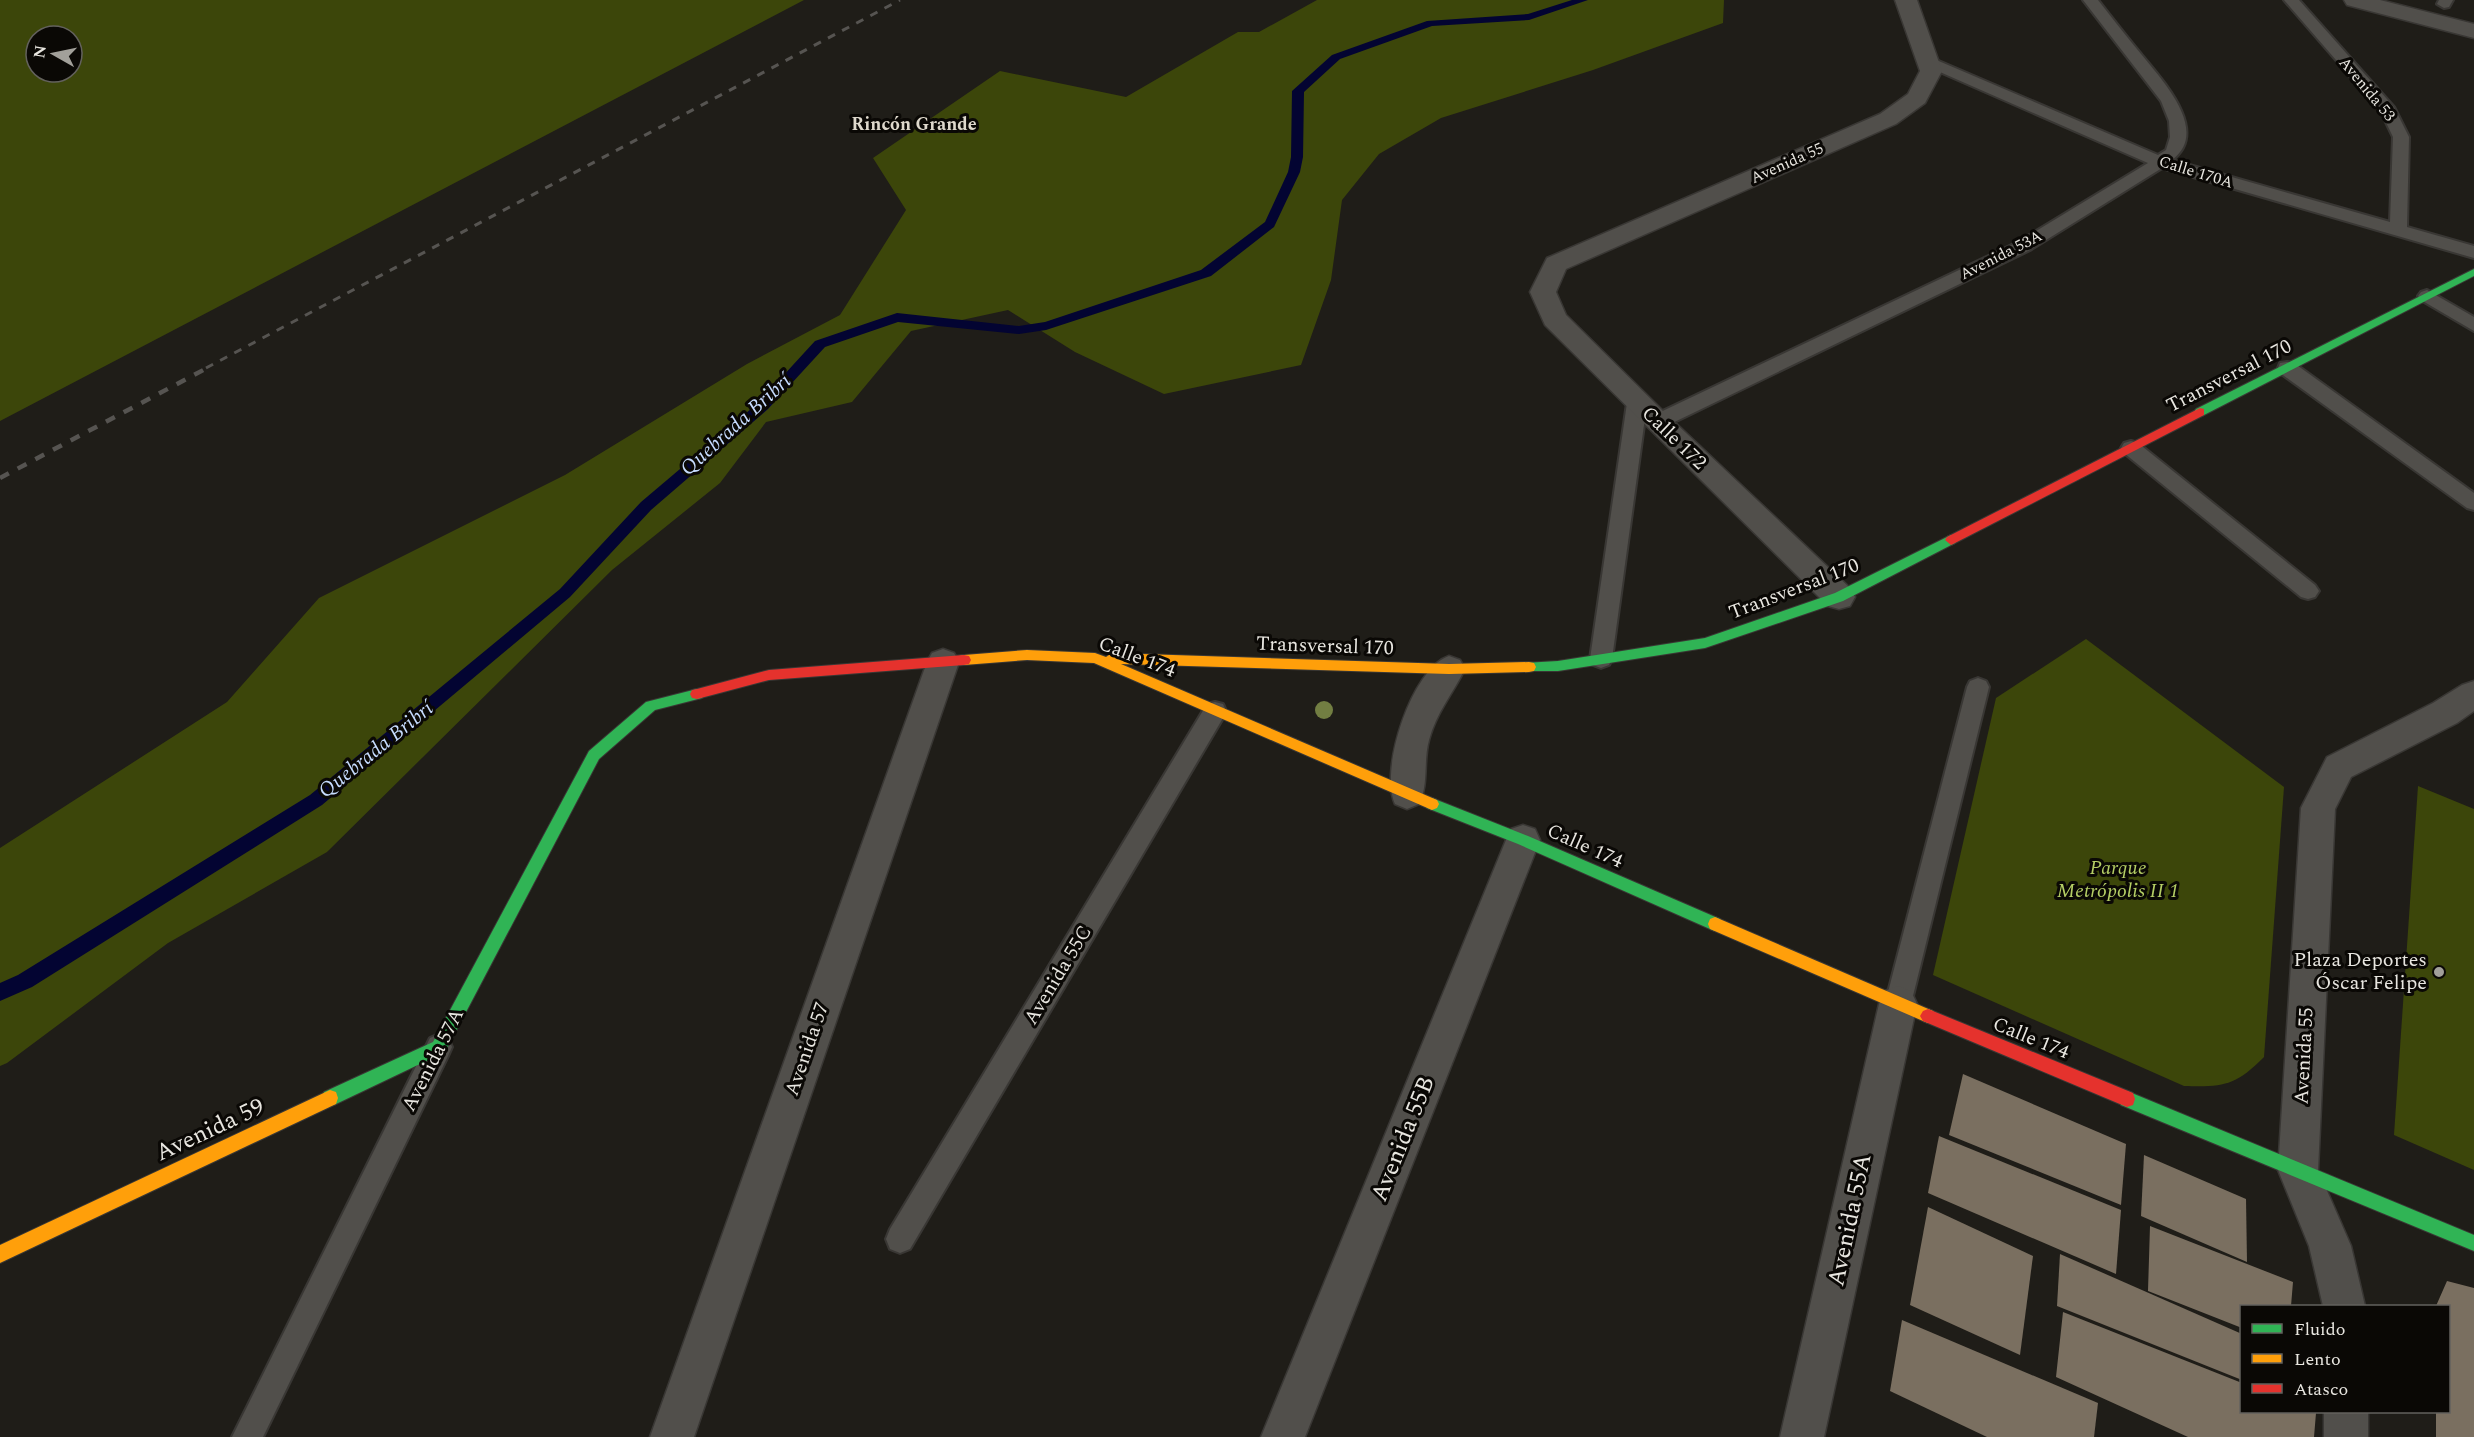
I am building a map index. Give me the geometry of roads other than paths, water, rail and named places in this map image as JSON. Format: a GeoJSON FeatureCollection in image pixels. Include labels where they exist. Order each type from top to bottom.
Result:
{"type":"FeatureCollection","features":[{"type":"Feature","properties":{"kind":"street"},"geometry":{"type":"LineString","coordinates":[[1906,0],[1929,62]]}},
{"type":"Feature","properties":{"kind":"street"},"geometry":{"type":"LineString","coordinates":[[2355,0],[2474,31]]}},
{"type":"Feature","properties":{"kind":"street"},"geometry":{"type":"LineString","coordinates":[[2439,2],[2474,12]]}},
{"type":"Feature","properties":{"kind":"street","name":"Avenida 55"},"geometry":{"type":"LineString","coordinates":[[1556,264],[1888,119],[1917,98],[1931,71],[1929,62]]}},
{"type":"Feature","properties":{"kind":"street","name":"Calle 172"},"geometry":{"type":"LineString","coordinates":[[1556,264],[1543,292],[1554,319],[1647,413],[1839,597]]}},
{"type":"Feature","properties":{"kind":"street","name":"Transversal 170"},"geometry":{"type":"LineString","coordinates":[[1095,658],[1449,669],[1558,666],[1705,643],[1839,597],[2474,272]]}},
{"type":"Feature","properties":{"kind":"street","name":"Calle 174"},"geometry":{"type":"LineString","coordinates":[[651,706],[769,675],[1027,655],[1095,658],[1407,794],[1523,840],[1898,1004],[2474,1243]]}},
{"type":"Feature","properties":{"kind":"street","name":"Avenida 57"},"geometry":{"type":"LineString","coordinates":[[672,1437],[943,662]]}},
{"type":"Feature","properties":{"kind":"street"},"geometry":{"type":"LineString","coordinates":[[1407,794],[1412,741],[1428,700],[1449,669]]}},
{"type":"Feature","properties":{"kind":"street"},"geometry":{"type":"LineString","coordinates":[[2459,719],[2474,694]]}},
{"type":"Feature","properties":{"kind":"street","name":"Avenida 57A"},"geometry":{"type":"LineString","coordinates":[[439,1047],[594,755],[651,706]]}},
{"type":"Feature","properties":{"kind":"street","name":"Avenida 55"},"geometry":{"type":"LineString","coordinates":[[2344,1305],[2330,1245],[2298,1170],[2318,808],[2339,767],[2459,719]]}},
{"type":"Feature","properties":{"kind":"street","name":"Avenida 55B"},"geometry":{"type":"LineString","coordinates":[[1283,1437],[1523,840]]}},
{"type":"Feature","properties":{"kind":"street","name":"Avenida 55A"},"geometry":{"type":"LineString","coordinates":[[1802,1437],[1898,1004]]}},
{"type":"Feature","properties":{"kind":"street","name":"Avenida 59"},"geometry":{"type":"LineString","coordinates":[[0,1254],[439,1047]]}},
{"type":"Feature","properties":{"kind":"street"},"geometry":{"type":"LineString","coordinates":[[2346,1413],[2346,1437]]}},
{"type":"Feature","properties":{"kind":"lane","name":"Avenida 53A"},"geometry":{"type":"LineString","coordinates":[[1647,413],[2024,246],[2173,152],[2178,137],[2177,121],[2169,100],[2090,0]]}},
{"type":"Feature","properties":{"kind":"lane","name":"Avenida 53"},"geometry":{"type":"LineString","coordinates":[[2291,0],[2388,110],[2397,124],[2402,137],[2398,230]]}},
{"type":"Feature","properties":{"kind":"lane","name":"Calle 170A"},"geometry":{"type":"LineString","coordinates":[[1929,62],[2160,162],[2474,252]]}},
{"type":"Feature","properties":{"kind":"lane"},"geometry":{"type":"LineString","coordinates":[[2427,296],[2474,325]]}},
{"type":"Feature","properties":{"kind":"lane"},"geometry":{"type":"LineString","coordinates":[[2287,368],[2474,503]]}},
{"type":"Feature","properties":{"kind":"lane"},"geometry":{"type":"LineString","coordinates":[[1600,659],[1647,413]]}},
{"type":"Feature","properties":{"kind":"lane"},"geometry":{"type":"LineString","coordinates":[[2131,448],[2308,591]]}},
{"type":"Feature","properties":{"kind":"lane"},"geometry":{"type":"LineString","coordinates":[[1898,1004],[1977,687]]}},
{"type":"Feature","properties":{"kind":"lane","name":"Avenida 55C"},"geometry":{"type":"LineString","coordinates":[[900,1239],[1215,711]]}},
{"type":"Feature","properties":{"kind":"lane","name":"Avenida 57A"},"geometry":{"type":"LineString","coordinates":[[247,1437],[439,1047]]}},
{"type":"Feature","properties":{"kind":"waterway","name":"Quebrada Bribrí"},"geometry":{"type":"LineString","coordinates":[[0,992],[25,981],[316,800],[565,593],[646,506],[763,406],[820,344],[897,317],[1019,330],[1046,326],[1206,273],[1270,224],[1294,172],[1297,157],[1298,91],[1336,57],[1431,23],[1529,17],[1583,0]]}},
{"type":"Feature","properties":{"kind":"railway"},"geometry":{"type":"LineString","coordinates":[[206,368],[900,0]]}},
{"type":"Feature","properties":{"kind":"railway"},"geometry":{"type":"LineString","coordinates":[[0,478],[209,367]]}},
{"type":"Feature","properties":{"kind":"place","name":"Plaza Deportes Óscar Felipe"},"geometry":{"type":"Point","coordinates":[2439,972]}},
{"type":"Feature","properties":{"kind":"district","name":"Rincón Grande"},"geometry":{"type":"Point","coordinates":[914,124]}},
{"type":"Feature","properties":{"kind":"park label","name":"Parque Metrópolis II 1"},"geometry":{"type":"Point","coordinates":[2118,880]}}]}
